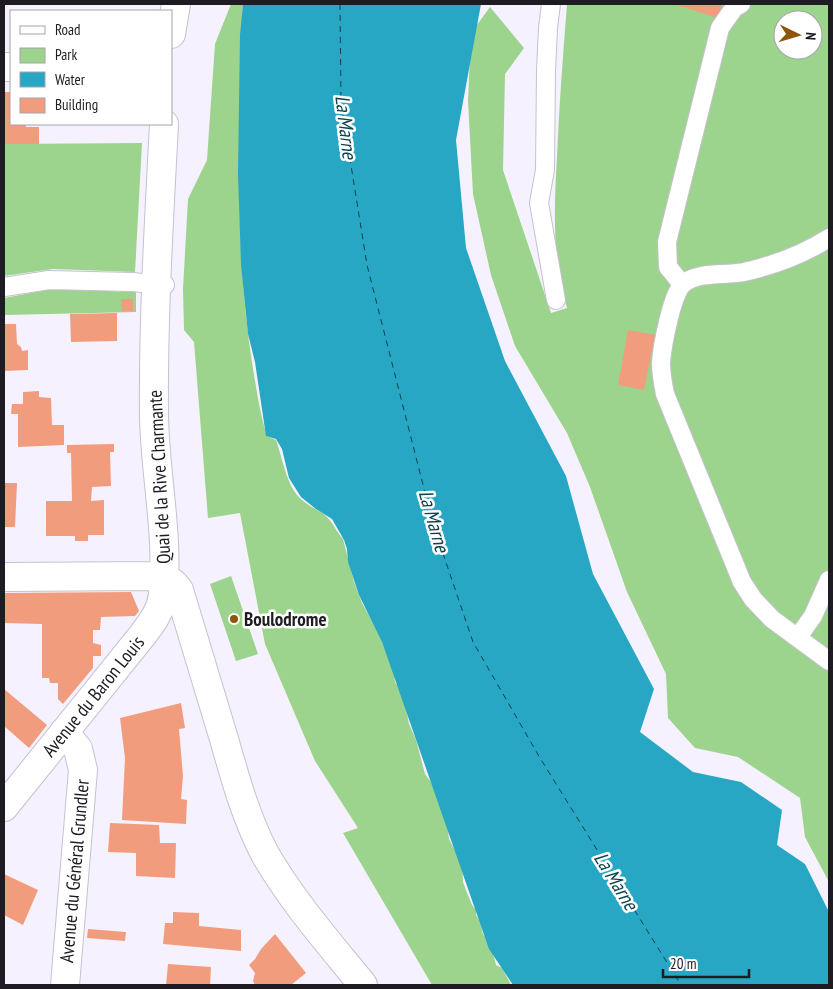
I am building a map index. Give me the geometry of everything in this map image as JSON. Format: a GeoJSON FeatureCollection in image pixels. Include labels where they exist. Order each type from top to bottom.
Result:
{"type":"FeatureCollection","features":[{"type":"Feature","properties":{"kind":"street"},"geometry":{"type":"LineString","coordinates":[[172,28],[176,4]]}},
{"type":"Feature","properties":{"kind":"street","name":"Quai de la Rive Charmante"},"geometry":{"type":"LineString","coordinates":[[164,125],[162,285],[154,418],[165,558],[164,577],[169,579],[179,590],[238,789],[265,853],[281,880],[298,903],[363,985]]}},
{"type":"Feature","properties":{"kind":"street"},"geometry":{"type":"LineString","coordinates":[[4,577],[164,577]]}},
{"type":"Feature","properties":{"kind":"street","name":"Avenue du Baron Louis"},"geometry":{"type":"LineString","coordinates":[[4,807],[156,617],[160,606],[164,577]]}},
{"type":"Feature","properties":{"kind":"street"},"geometry":{"type":"LineString","coordinates":[[148,628],[163,624],[177,626],[194,640]]}},
{"type":"Feature","properties":{"kind":"street","name":"Avenue du Général Grundler"},"geometry":{"type":"LineString","coordinates":[[64,732],[78,749],[83,770],[64,985]]}},
{"type":"Feature","properties":{"kind":"lane"},"geometry":{"type":"LineString","coordinates":[[551,4],[546,71],[546,161],[539,203],[556,300]]}},
{"type":"Feature","properties":{"kind":"lane"},"geometry":{"type":"LineString","coordinates":[[682,284],[668,267],[667,242],[720,28],[734,8],[741,4]]}},
{"type":"Feature","properties":{"kind":"lane"},"geometry":{"type":"LineString","coordinates":[[829,238],[804,253],[774,264],[742,272],[694,278],[682,284],[675,297],[661,364],[665,394],[742,582],[753,599],[772,618],[829,661]]}},
{"type":"Feature","properties":{"kind":"lane"},"geometry":{"type":"LineString","coordinates":[[4,287],[49,280],[162,285]]}},
{"type":"Feature","properties":{"kind":"lane"},"geometry":{"type":"LineString","coordinates":[[798,637],[813,616],[829,580]]}},
{"type":"Feature","properties":{"kind":"green space"},"geometry":{"type":"Polygon","coordinates":[[[231,4],[243,4],[239,156],[241,248],[249,339],[257,395],[267,436],[276,440],[289,480],[297,494],[302,500],[327,517],[343,539],[354,582],[362,603],[379,634],[394,674],[395,682],[403,695],[409,724],[416,740],[425,774],[446,813],[449,839],[462,864],[463,882],[466,890],[476,910],[483,934],[491,946],[496,965],[502,968],[511,985],[432,985],[343,833],[358,828],[315,761],[265,644],[240,513],[208,518],[194,342],[184,330],[183,289],[188,199],[207,160],[215,44],[231,4]]]}},
{"type":"Feature","properties":{"kind":"green space"},"geometry":{"type":"Polygon","coordinates":[[[567,4],[829,4],[829,882],[805,837],[800,798],[738,757],[695,748],[668,718],[666,674],[627,592],[590,487],[567,433],[515,346],[491,275],[473,194],[468,101],[471,33],[490,7],[524,48],[505,74],[503,170],[551,313],[567,308],[562,290],[555,233],[559,119],[567,4]]]}},
{"type":"Feature","properties":{"kind":"green space"},"geometry":{"type":"Polygon","coordinates":[[[142,143],[135,272],[53,269],[4,276],[4,144],[142,143]]]}},
{"type":"Feature","properties":{"kind":"green space"},"geometry":{"type":"Polygon","coordinates":[[[52,289],[136,292],[136,312],[4,315],[4,298],[52,289]]]}},
{"type":"Feature","properties":{"kind":"green space","name":"Boulodrome"},"geometry":{"type":"Polygon","coordinates":[[[231,576],[258,654],[236,661],[210,584],[231,576]]]}},
{"type":"Feature","properties":{"kind":"water","name":"La Marne"},"geometry":{"type":"Polygon","coordinates":[[[243,4],[481,4],[456,140],[466,248],[505,361],[566,476],[593,574],[654,689],[640,732],[693,772],[741,782],[782,810],[777,845],[805,864],[829,912],[829,985],[513,985],[489,949],[382,642],[359,595],[348,562],[344,540],[332,519],[301,497],[289,478],[282,449],[276,439],[266,436],[255,362],[248,334],[241,265],[238,174],[240,35],[243,4]]]}},
{"type":"Feature","properties":{"kind":"building"},"geometry":{"type":"Polygon","coordinates":[[[674,4],[722,4],[718,18],[674,4]]]}},
{"type":"Feature","properties":{"kind":"building"},"geometry":{"type":"Polygon","coordinates":[[[4,92],[10,92],[10,125],[39,127],[39,144],[4,144],[4,92]]]}},
{"type":"Feature","properties":{"kind":"building"},"geometry":{"type":"Polygon","coordinates":[[[121,299],[133,299],[133,311],[122,311],[121,299]]]}},
{"type":"Feature","properties":{"kind":"building"},"geometry":{"type":"Polygon","coordinates":[[[117,313],[117,341],[71,342],[70,314],[117,313]]]}},
{"type":"Feature","properties":{"kind":"building"},"geometry":{"type":"Polygon","coordinates":[[[4,324],[16,324],[17,344],[21,347],[22,351],[28,350],[28,370],[4,371],[4,324]]]}},
{"type":"Feature","properties":{"kind":"building"},"geometry":{"type":"Polygon","coordinates":[[[628,330],[655,335],[644,390],[618,385],[628,330]]]}},
{"type":"Feature","properties":{"kind":"building"},"geometry":{"type":"Polygon","coordinates":[[[39,391],[39,397],[51,398],[52,425],[64,425],[64,445],[18,447],[18,414],[11,414],[12,404],[23,404],[23,392],[39,391]]]}},
{"type":"Feature","properties":{"kind":"building"},"geometry":{"type":"Polygon","coordinates":[[[114,444],[114,452],[110,452],[111,486],[92,487],[91,501],[104,500],[104,535],[88,535],[88,541],[75,541],[75,536],[46,536],[46,501],[72,501],[71,453],[67,453],[67,445],[114,444]]]}},
{"type":"Feature","properties":{"kind":"building"},"geometry":{"type":"Polygon","coordinates":[[[4,483],[17,483],[15,527],[4,527],[4,483]]]}},
{"type":"Feature","properties":{"kind":"building"},"geometry":{"type":"Polygon","coordinates":[[[131,592],[139,611],[135,616],[101,617],[100,630],[93,630],[93,643],[101,645],[101,656],[93,656],[93,668],[63,704],[58,699],[58,683],[50,683],[49,678],[42,678],[42,624],[4,623],[4,593],[131,592]]]}},
{"type":"Feature","properties":{"kind":"building"},"geometry":{"type":"Polygon","coordinates":[[[4,689],[47,725],[29,748],[4,726],[4,689]]]}},
{"type":"Feature","properties":{"kind":"building"},"geometry":{"type":"Polygon","coordinates":[[[181,703],[185,728],[179,729],[183,776],[181,799],[187,800],[186,824],[122,820],[125,758],[120,718],[181,703]]]}},
{"type":"Feature","properties":{"kind":"building"},"geometry":{"type":"Polygon","coordinates":[[[110,823],[159,825],[160,843],[176,843],[175,878],[136,876],[136,853],[108,852],[110,823]]]}},
{"type":"Feature","properties":{"kind":"building"},"geometry":{"type":"Polygon","coordinates":[[[4,874],[38,890],[23,925],[4,915],[4,874]]]}},
{"type":"Feature","properties":{"kind":"building"},"geometry":{"type":"Polygon","coordinates":[[[173,912],[199,913],[199,926],[241,930],[241,951],[163,944],[165,923],[173,923],[173,912]]]}},
{"type":"Feature","properties":{"kind":"building"},"geometry":{"type":"Polygon","coordinates":[[[88,929],[126,932],[125,941],[87,938],[88,929]]]}},
{"type":"Feature","properties":{"kind":"building"},"geometry":{"type":"Polygon","coordinates":[[[275,934],[306,973],[291,985],[255,985],[253,981],[255,973],[249,965],[275,934]]]}},
{"type":"Feature","properties":{"kind":"building"},"geometry":{"type":"Polygon","coordinates":[[[168,964],[211,967],[210,985],[166,985],[168,964]]]}},
{"type":"Feature","properties":{"kind":"ferry route"},"geometry":{"type":"LineString","coordinates":[[340,4],[341,103],[367,265],[433,524],[473,642],[540,758],[681,985]]}},
{"type":"Feature","properties":{"kind":"place","name":"Boulodrome"},"geometry":{"type":"Point","coordinates":[234,619]}}]}
